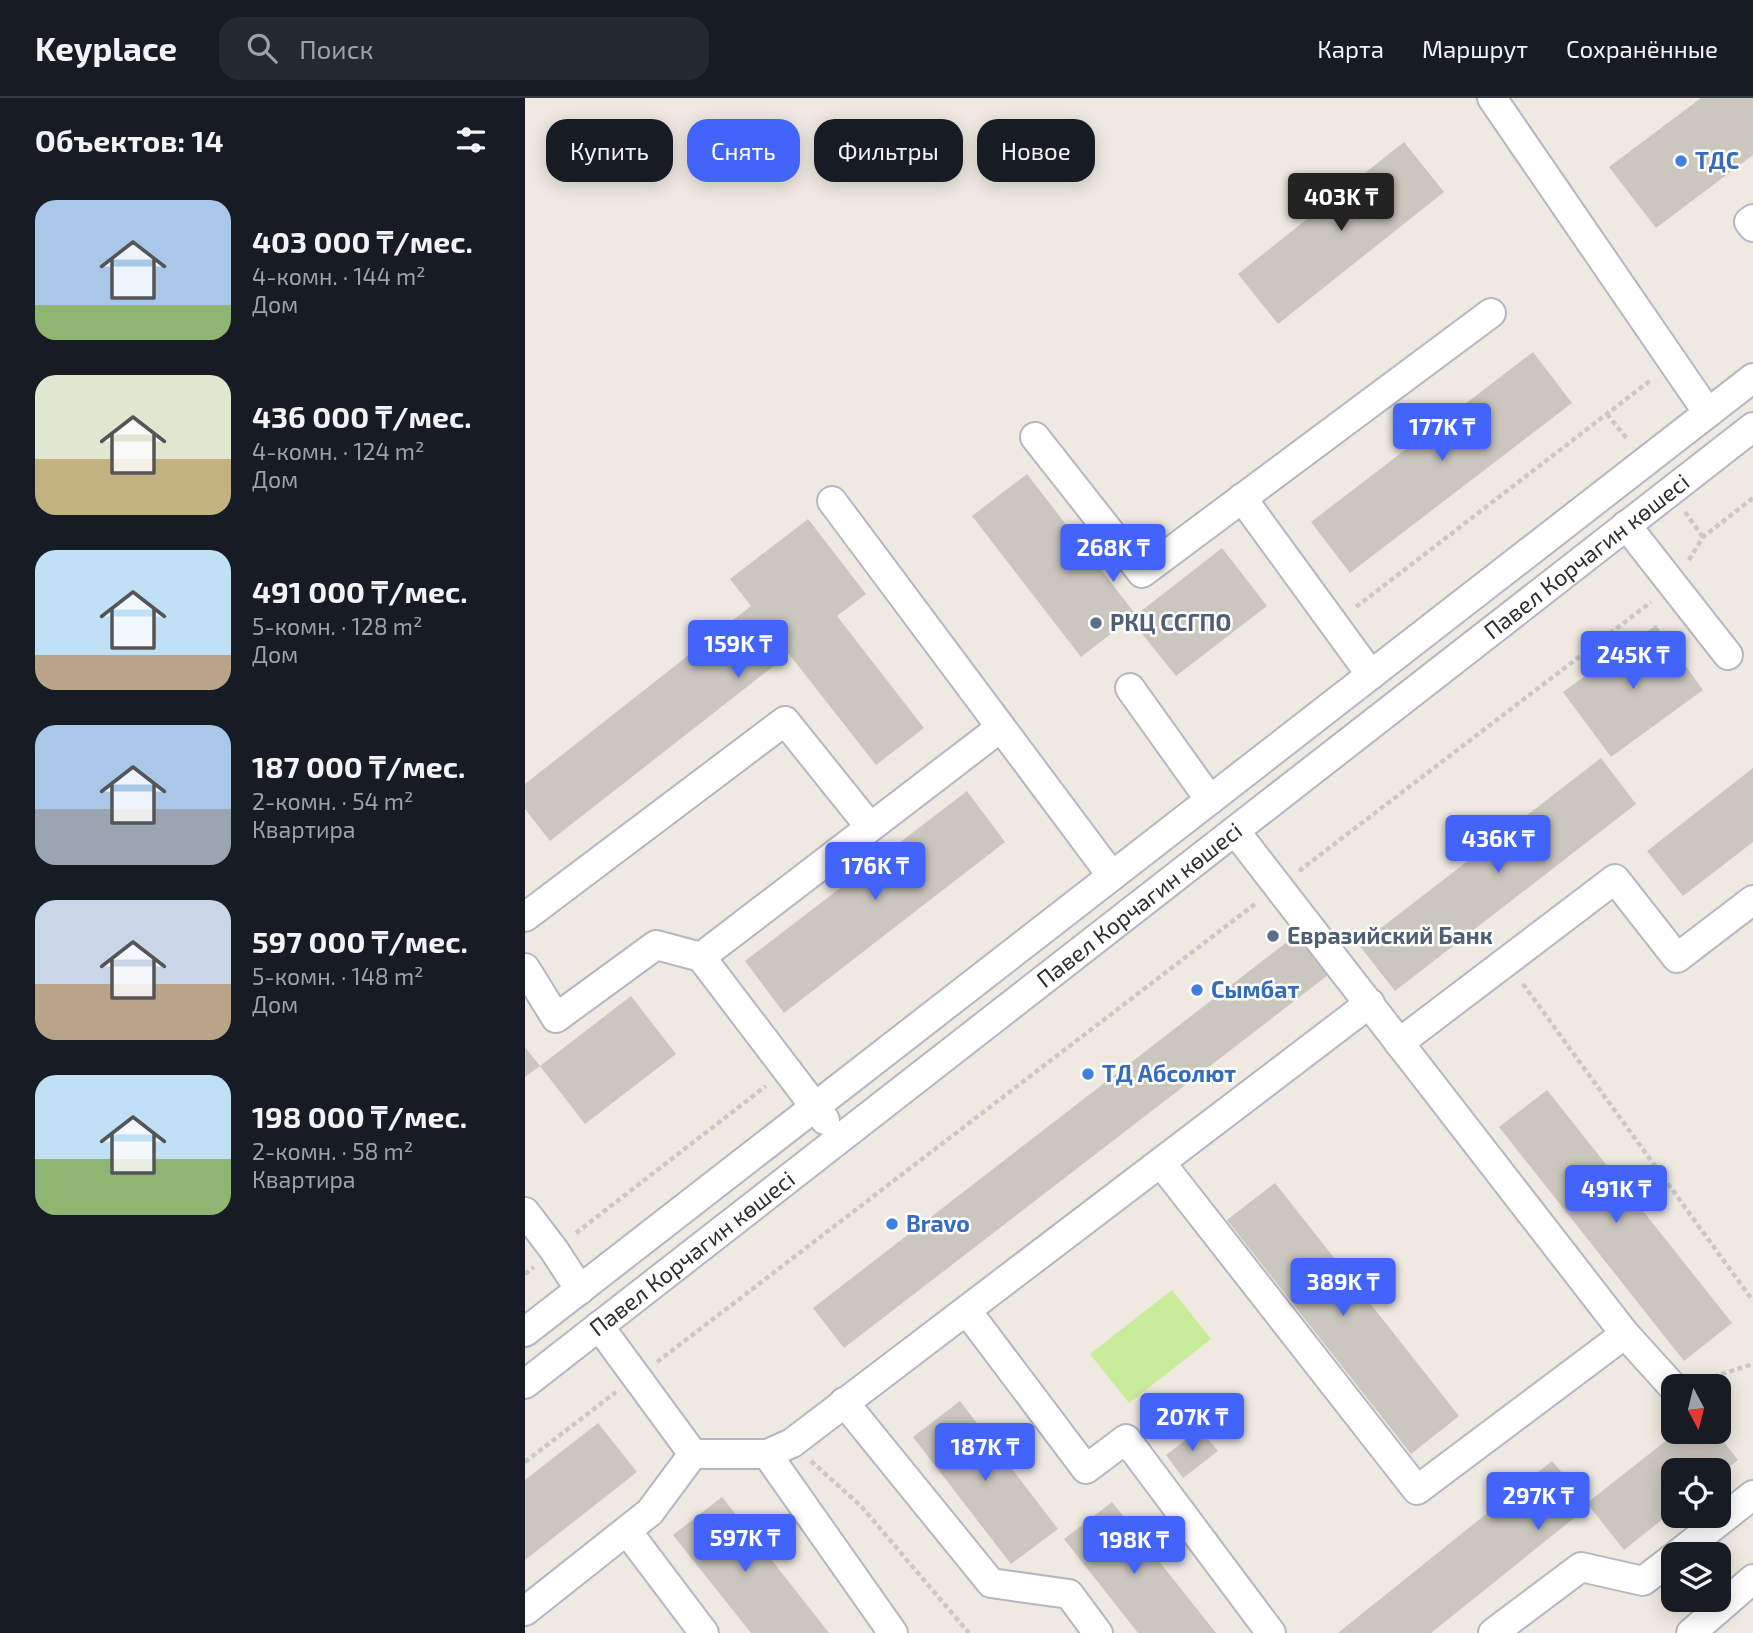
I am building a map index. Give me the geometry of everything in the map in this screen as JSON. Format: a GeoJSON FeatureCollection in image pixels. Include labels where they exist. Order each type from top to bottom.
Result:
{"type":"FeatureCollection","features":[{"type":"Feature","properties":{"kind":"street"},"geometry":{"type":"LineString","coordinates":[[1492,98],[1708,413]]}},
{"type":"Feature","properties":{"kind":"street"},"geometry":{"type":"LineString","coordinates":[[1753,219],[1749,222],[1753,227]]}},
{"type":"Feature","properties":{"kind":"street"},"geometry":{"type":"LineString","coordinates":[[1035,437],[1142,573],[1491,313]]}},
{"type":"Feature","properties":{"kind":"street","name":"Павел Корчагин көшесі"},"geometry":{"type":"LineString","coordinates":[[525,1332],[1753,378]]}},
{"type":"Feature","properties":{"kind":"street","name":"Павел Корчагин көшесі"},"geometry":{"type":"LineString","coordinates":[[525,1384],[1753,427]]}},
{"type":"Feature","properties":{"kind":"street"},"geometry":{"type":"LineString","coordinates":[[1242,498],[1371,675]]}},
{"type":"Feature","properties":{"kind":"street"},"geometry":{"type":"LineString","coordinates":[[832,501],[1112,876]]}},
{"type":"Feature","properties":{"kind":"street"},"geometry":{"type":"LineString","coordinates":[[1626,526],[1728,655]]}},
{"type":"Feature","properties":{"kind":"street"},"geometry":{"type":"LineString","coordinates":[[1399,653],[1425,683]]}},
{"type":"Feature","properties":{"kind":"street"},"geometry":{"type":"LineString","coordinates":[[1130,688],[1210,800]]}},
{"type":"Feature","properties":{"kind":"street"},"geometry":{"type":"LineString","coordinates":[[525,917],[785,721],[870,827]]}},
{"type":"Feature","properties":{"kind":"street"},"geometry":{"type":"LineString","coordinates":[[701,957],[1000,728]]}},
{"type":"Feature","properties":{"kind":"street"},"geometry":{"type":"LineString","coordinates":[[1235,831],[1625,1334],[1672,1374]]}},
{"type":"Feature","properties":{"kind":"street"},"geometry":{"type":"LineString","coordinates":[[1399,1043],[1615,879],[1677,958],[1753,900]]}},
{"type":"Feature","properties":{"kind":"street"},"geometry":{"type":"LineString","coordinates":[[525,968],[556,1018],[656,945],[701,957],[840,1139]]}},
{"type":"Feature","properties":{"kind":"street"},"geometry":{"type":"LineString","coordinates":[[693,1454],[780,1449],[967,1311],[1370,1003]]}},
{"type":"Feature","properties":{"kind":"street"},"geometry":{"type":"LineString","coordinates":[[1161,1163],[1417,1490],[1625,1334]]}},
{"type":"Feature","properties":{"kind":"street"},"geometry":{"type":"LineString","coordinates":[[525,1212],[580,1290]]}},
{"type":"Feature","properties":{"kind":"street"},"geometry":{"type":"LineString","coordinates":[[967,1311],[1086,1469],[1126,1440],[1271,1633]]}},
{"type":"Feature","properties":{"kind":"street"},"geometry":{"type":"LineString","coordinates":[[599,1326],[693,1454]]}},
{"type":"Feature","properties":{"kind":"street"},"geometry":{"type":"LineString","coordinates":[[844,1402],[991,1583],[1069,1594],[1098,1633]]}},
{"type":"Feature","properties":{"kind":"street"},"geometry":{"type":"LineString","coordinates":[[780,1449],[893,1633]]}},
{"type":"Feature","properties":{"kind":"street"},"geometry":{"type":"LineString","coordinates":[[525,1611],[650,1512],[693,1454]]}},
{"type":"Feature","properties":{"kind":"street"},"geometry":{"type":"LineString","coordinates":[[1693,1542],[1753,1495]]}},
{"type":"Feature","properties":{"kind":"street"},"geometry":{"type":"LineString","coordinates":[[627,1531],[703,1633]]}},
{"type":"Feature","properties":{"kind":"street"},"geometry":{"type":"LineString","coordinates":[[1493,1633],[1581,1567],[1643,1581],[1661,1567]]}},
{"type":"Feature","properties":{"kind":"street"},"geometry":{"type":"LineString","coordinates":[[1691,1633],[1753,1579]]}},
{"type":"Feature","properties":{"kind":"path"},"geometry":{"type":"LineString","coordinates":[[1334,624],[1674,362]]}},
{"type":"Feature","properties":{"kind":"path"},"geometry":{"type":"LineString","coordinates":[[1703,537],[1753,498]]}},
{"type":"Feature","properties":{"kind":"path"},"geometry":{"type":"LineString","coordinates":[[1507,961],[1753,1301]]}},
{"type":"Feature","properties":{"kind":"path"},"geometry":{"type":"LineString","coordinates":[[525,1274],[786,1070]]}},
{"type":"Feature","properties":{"kind":"path"},"geometry":{"type":"LineString","coordinates":[[525,1462],[810,1246],[823,1233]]}},
{"type":"Feature","properties":{"kind":"path"},"geometry":{"type":"LineString","coordinates":[[1721,1374],[1753,1364]]}},
{"type":"Feature","properties":{"kind":"path"},"geometry":{"type":"LineString","coordinates":[[780,1449],[860,1506],[969,1633]]}},
{"type":"Feature","properties":{"kind":"green space"},"geometry":{"type":"Polygon","coordinates":[[[1172,1290],[1211,1339],[1129,1403],[1090,1354],[1172,1290]]]}},
{"type":"Feature","properties":{"kind":"building","name":"ТДС"},"geometry":{"type":"Polygon","coordinates":[[[1701,98],[1753,98],[1753,155],[1656,228],[1609,167],[1701,98]]]}},
{"type":"Feature","properties":{"kind":"building"},"geometry":{"type":"Polygon","coordinates":[[[1404,142],[1444,192],[1278,324],[1238,274],[1404,142]]]}},
{"type":"Feature","properties":{"kind":"building"},"geometry":{"type":"Polygon","coordinates":[[[1533,352],[1572,403],[1350,573],[1311,522],[1533,352]]]}},
{"type":"Feature","properties":{"kind":"building"},"geometry":{"type":"Polygon","coordinates":[[[1027,474],[1136,615],[1222,548],[1267,606],[1176,676],[1130,619],[1081,657],[972,516],[1027,474]]]}},
{"type":"Feature","properties":{"kind":"building"},"geometry":{"type":"Polygon","coordinates":[[[808,519],[866,594],[837,616],[924,728],[876,765],[789,654],[550,841],[525,809],[525,784],[751,606],[730,579],[808,519]]]}},
{"type":"Feature","properties":{"kind":"building"},"geometry":{"type":"Polygon","coordinates":[[[1656,625],[1703,690],[1611,757],[1563,692],[1656,625]]]}},
{"type":"Feature","properties":{"kind":"building"},"geometry":{"type":"Polygon","coordinates":[[[1601,758],[1636,804],[1395,991],[1359,945],[1601,758]]]}},
{"type":"Feature","properties":{"kind":"building"},"geometry":{"type":"Polygon","coordinates":[[[1753,768],[1753,842],[1683,896],[1647,851],[1753,768]]]}},
{"type":"Feature","properties":{"kind":"building"},"geometry":{"type":"Polygon","coordinates":[[[967,791],[1005,842],[784,1013],[745,961],[967,791]]]}},
{"type":"Feature","properties":{"kind":"building"},"geometry":{"type":"Polygon","coordinates":[[[1296,935],[1328,975],[844,1348],[813,1308],[1296,935]]]}},
{"type":"Feature","properties":{"kind":"building"},"geometry":{"type":"Polygon","coordinates":[[[631,996],[676,1054],[585,1124],[540,1066],[631,996]]]}},
{"type":"Feature","properties":{"kind":"building"},"geometry":{"type":"Polygon","coordinates":[[[525,1047],[540,1066],[525,1077],[525,1047]]]}},
{"type":"Feature","properties":{"kind":"building"},"geometry":{"type":"Polygon","coordinates":[[[1547,1090],[1732,1323],[1684,1361],[1499,1127],[1547,1090]]]}},
{"type":"Feature","properties":{"kind":"building"},"geometry":{"type":"Polygon","coordinates":[[[1275,1183],[1459,1416],[1411,1454],[1227,1220],[1275,1183]]]}},
{"type":"Feature","properties":{"kind":"building"},"geometry":{"type":"Polygon","coordinates":[[[960,1401],[1058,1529],[1011,1564],[913,1437],[960,1401]]]}},
{"type":"Feature","properties":{"kind":"building"},"geometry":{"type":"Polygon","coordinates":[[[598,1423],[637,1472],[525,1560],[525,1480],[598,1423]]]}},
{"type":"Feature","properties":{"kind":"building"},"geometry":{"type":"Polygon","coordinates":[[[1200,1429],[1218,1451],[1183,1478],[1166,1455],[1200,1429]]]}},
{"type":"Feature","properties":{"kind":"building"},"geometry":{"type":"Polygon","coordinates":[[[1662,1444],[1725,1444],[1738,1460],[1731,1466],[1731,1458],[1661,1458],[1661,1521],[1624,1550],[1589,1506],[1431,1633],[1338,1633],[1552,1461],[1587,1503],[1662,1444]]]}},
{"type":"Feature","properties":{"kind":"building"},"geometry":{"type":"Polygon","coordinates":[[[722,1497],[829,1633],[751,1633],[673,1535],[722,1497]]]}},
{"type":"Feature","properties":{"kind":"building"},"geometry":{"type":"Polygon","coordinates":[[[1112,1502],[1216,1633],[1138,1633],[1064,1539],[1112,1502]]]}},
{"type":"Feature","properties":{"kind":"place","name":"ТДС"},"geometry":{"type":"Point","coordinates":[1681,161]}},
{"type":"Feature","properties":{"kind":"place","name":"РКЦ ССГПО"},"geometry":{"type":"Point","coordinates":[1096,623]}},
{"type":"Feature","properties":{"kind":"place","name":"Евразийский Банк"},"geometry":{"type":"Point","coordinates":[1273,936]}},
{"type":"Feature","properties":{"kind":"place","name":"Сымбат"},"geometry":{"type":"Point","coordinates":[1197,990]}},
{"type":"Feature","properties":{"kind":"place","name":"ТД Абсолют"},"geometry":{"type":"Point","coordinates":[1088,1074]}},
{"type":"Feature","properties":{"kind":"place","name":"Bravo"},"geometry":{"type":"Point","coordinates":[892,1224]}}]}
